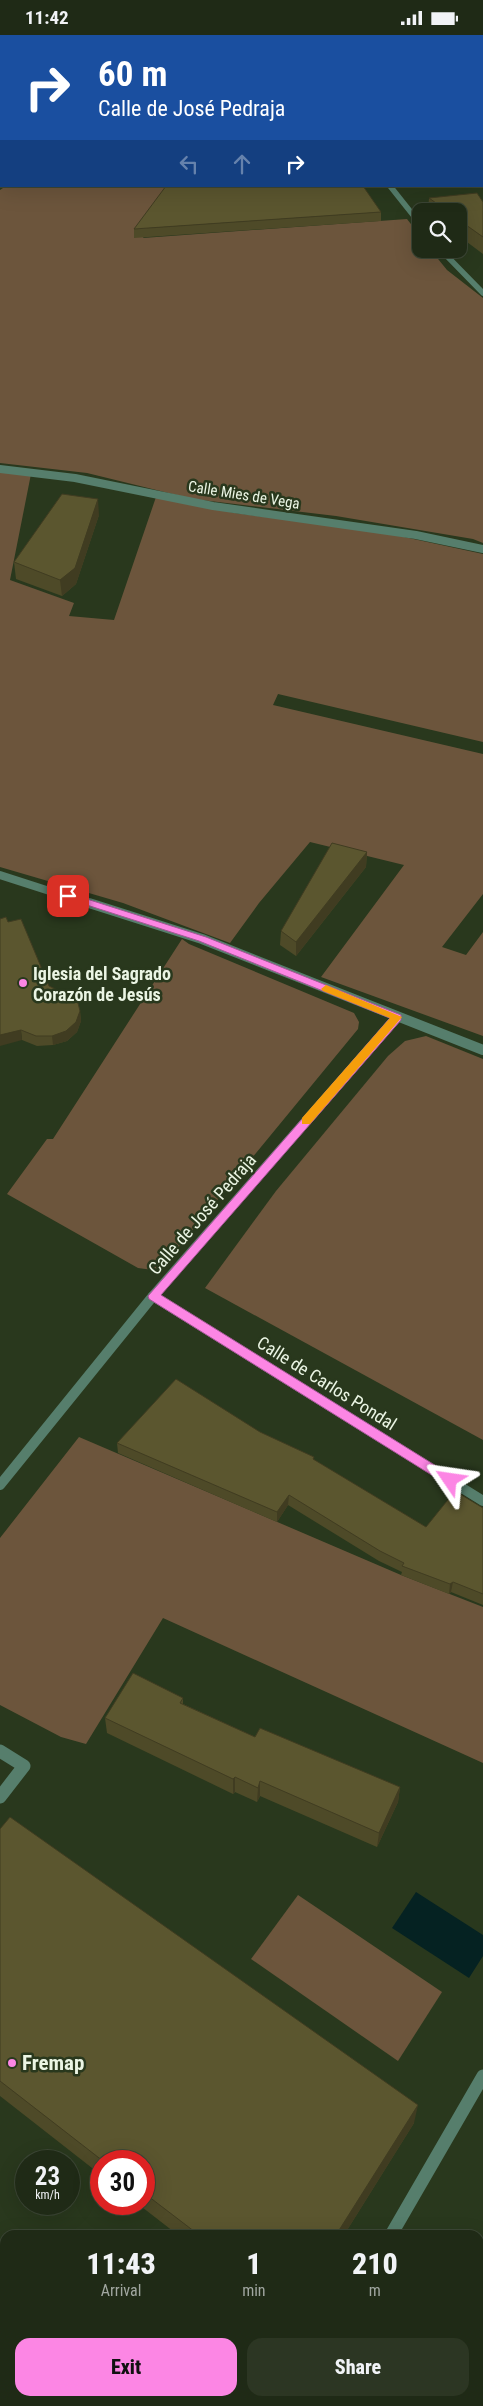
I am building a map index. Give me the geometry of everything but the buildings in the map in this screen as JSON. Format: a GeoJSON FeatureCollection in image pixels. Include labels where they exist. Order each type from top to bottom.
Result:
{"type":"FeatureCollection","features":[{"type":"Feature","properties":{"kind":"street"},"geometry":{"type":"LineString","coordinates":[[391,187],[412,214]]}},
{"type":"Feature","properties":{"kind":"street"},"geometry":{"type":"LineString","coordinates":[[448,258],[483,293]]}},
{"type":"Feature","properties":{"kind":"street","name":"Calle Mies de Vega"},"geometry":{"type":"LineString","coordinates":[[0,469],[37,472],[112,484],[210,506],[272,516],[388,529],[483,549]]}},
{"type":"Feature","properties":{"kind":"street"},"geometry":{"type":"LineString","coordinates":[[0,875],[202,939],[483,1050]]}},
{"type":"Feature","properties":{"kind":"street","name":"Calle de José Pedraja"},"geometry":{"type":"LineString","coordinates":[[0,1485],[153,1296],[397,1017]]}},
{"type":"Feature","properties":{"kind":"street","name":"Calle de Carlos Pondal"},"geometry":{"type":"LineString","coordinates":[[153,1296],[483,1501]]}},
{"type":"Feature","properties":{"kind":"street"},"geometry":{"type":"LineString","coordinates":[[0,1751],[24,1766],[0,1797]]}},
{"type":"Feature","properties":{"kind":"street"},"geometry":{"type":"LineString","coordinates":[[395,2230],[483,2075]]}},
{"type":"Feature","properties":{"kind":"shaded area"},"geometry":{"type":"Polygon","coordinates":[[[4,187],[172,187],[143,238],[407,219],[412,225],[412,258],[437,258],[447,270],[483,298],[483,543],[473,539],[336,516],[193,499],[87,473],[0,463],[0,190],[4,187]]]}},
{"type":"Feature","properties":{"kind":"shaded area"},"geometry":{"type":"Polygon","coordinates":[[[0,471],[31,474],[10,580],[74,603],[69,616],[114,620],[156,497],[235,513],[381,532],[483,554],[483,742],[278,694],[273,705],[483,754],[483,894],[442,947],[466,955],[483,932],[483,1036],[321,977],[404,865],[310,842],[259,903],[230,943],[123,903],[0,867],[0,471]]]}},
{"type":"Feature","properties":{"kind":"shaded area"},"geometry":{"type":"Polygon","coordinates":[[[182,939],[189,944],[354,1013],[359,1022],[358,1029],[163,1266],[153,1270],[138,1268],[7,1194],[47,1139],[53,1139],[182,939]]]}},
{"type":"Feature","properties":{"kind":"shaded area"},"geometry":{"type":"Polygon","coordinates":[[[426,1036],[483,1059],[483,1440],[205,1288],[276,1191],[388,1056],[405,1041],[426,1036]]]}},
{"type":"Feature","properties":{"kind":"shaded area"},"geometry":{"type":"Polygon","coordinates":[[[79,1437],[401,1575],[483,1607],[483,1763],[163,1618],[86,1744],[61,1737],[0,1705],[0,1538],[79,1437]]]}},
{"type":"Feature","properties":{"kind":"shaded area"},"geometry":{"type":"Polygon","coordinates":[[[298,1895],[442,1992],[398,2061],[251,1959],[298,1895]]]}},
{"type":"Feature","properties":{"kind":"water"},"geometry":{"type":"Polygon","coordinates":[[[416,1892],[483,1935],[483,1956],[469,1978],[392,1928],[416,1892]]]}},
{"type":"Feature","properties":{"kind":"slow traffic"},"geometry":{"type":"LineString","coordinates":[[306,1121],[397,1017],[326,989]]}},
{"type":"Feature","properties":{"kind":"place","name":"Iglesia del Sagrado Corazón de Jesús"},"geometry":{"type":"Point","coordinates":[23,983]}},
{"type":"Feature","properties":{"kind":"place","name":"Fremap"},"geometry":{"type":"Point","coordinates":[12,2063]}},
{"type":"Feature","properties":{"kind":"route"},"geometry":{"type":"LineString","coordinates":[[68,896],[202,939],[397,1017],[153,1296],[450,1480]]}}]}
